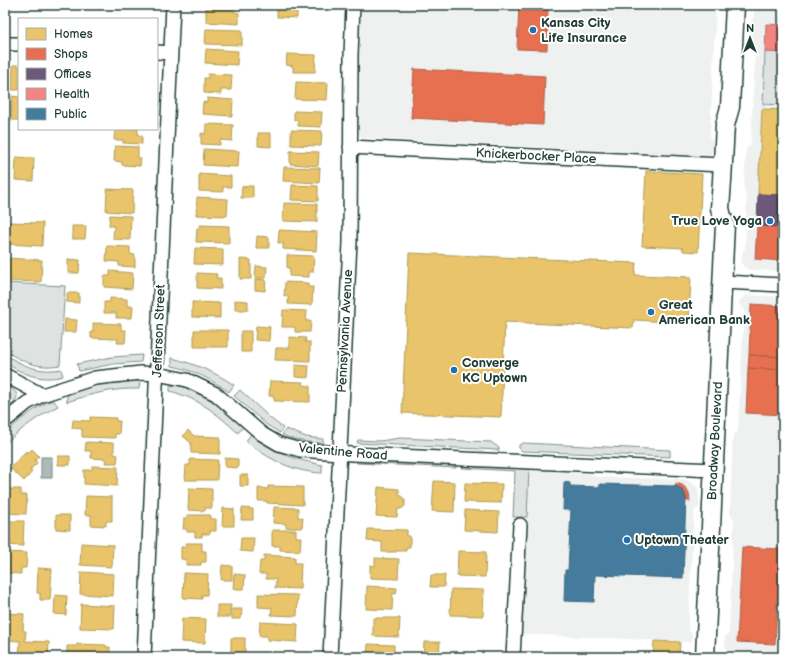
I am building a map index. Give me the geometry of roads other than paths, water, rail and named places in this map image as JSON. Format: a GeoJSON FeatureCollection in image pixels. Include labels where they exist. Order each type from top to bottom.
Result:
{"type":"FeatureCollection","features":[{"type":"Feature","properties":{"kind":"main road","name":"Broadway Boulevard"},"geometry":{"type":"LineString","coordinates":[[705,657],[725,224],[720,208],[725,125],[730,107],[735,5]]}},
{"type":"Feature","properties":{"kind":"main road","name":"Broadway Boulevard"},"geometry":{"type":"LineString","coordinates":[[725,224],[730,217],[733,208],[736,126],[735,117],[730,107]]}},
{"type":"Feature","properties":{"kind":"street","name":"Jefferson Street"},"geometry":{"type":"LineString","coordinates":[[144,657],[173,5]]}},
{"type":"Feature","properties":{"kind":"street","name":"Pennsylvania Avenue"},"geometry":{"type":"LineString","coordinates":[[330,657],[350,242],[351,55],[353,5]]}},
{"type":"Feature","properties":{"kind":"street"},"geometry":{"type":"LineString","coordinates":[[5,44],[18,44]]}},
{"type":"Feature","properties":{"kind":"street"},"geometry":{"type":"LineString","coordinates":[[158,52],[171,53]]}},
{"type":"Feature","properties":{"kind":"street","name":"Knickerbocker Place"},"geometry":{"type":"LineString","coordinates":[[350,147],[722,165]]}},
{"type":"Feature","properties":{"kind":"street"},"geometry":{"type":"LineString","coordinates":[[722,282],[783,285]]}},
{"type":"Feature","properties":{"kind":"street","name":"Valentine Road"},"geometry":{"type":"LineString","coordinates":[[5,421],[27,403],[42,395],[95,378],[157,374],[187,380],[216,394],[262,434],[279,444],[300,450],[339,454],[714,470]]}},
{"type":"Feature","properties":{"kind":"street"},"geometry":{"type":"LineString","coordinates":[[5,375],[42,395]]}},
{"type":"Feature","properties":{"kind":"street"},"geometry":{"type":"LineString","coordinates":[[513,657],[520,525]]}},
{"type":"Feature","properties":{"kind":"place","name":"Kansas City Life Insurance"},"geometry":{"type":"Point","coordinates":[533,30]}},
{"type":"Feature","properties":{"kind":"place","name":"True Love Yoga"},"geometry":{"type":"Point","coordinates":[770,221]}},
{"type":"Feature","properties":{"kind":"place","name":"Great American Bank"},"geometry":{"type":"Point","coordinates":[651,312]}},
{"type":"Feature","properties":{"kind":"place","name":"Converge KC Uptown"},"geometry":{"type":"Point","coordinates":[454,370]}},
{"type":"Feature","properties":{"kind":"place","name":"Uptown Theater"},"geometry":{"type":"Point","coordinates":[627,540]}}]}
